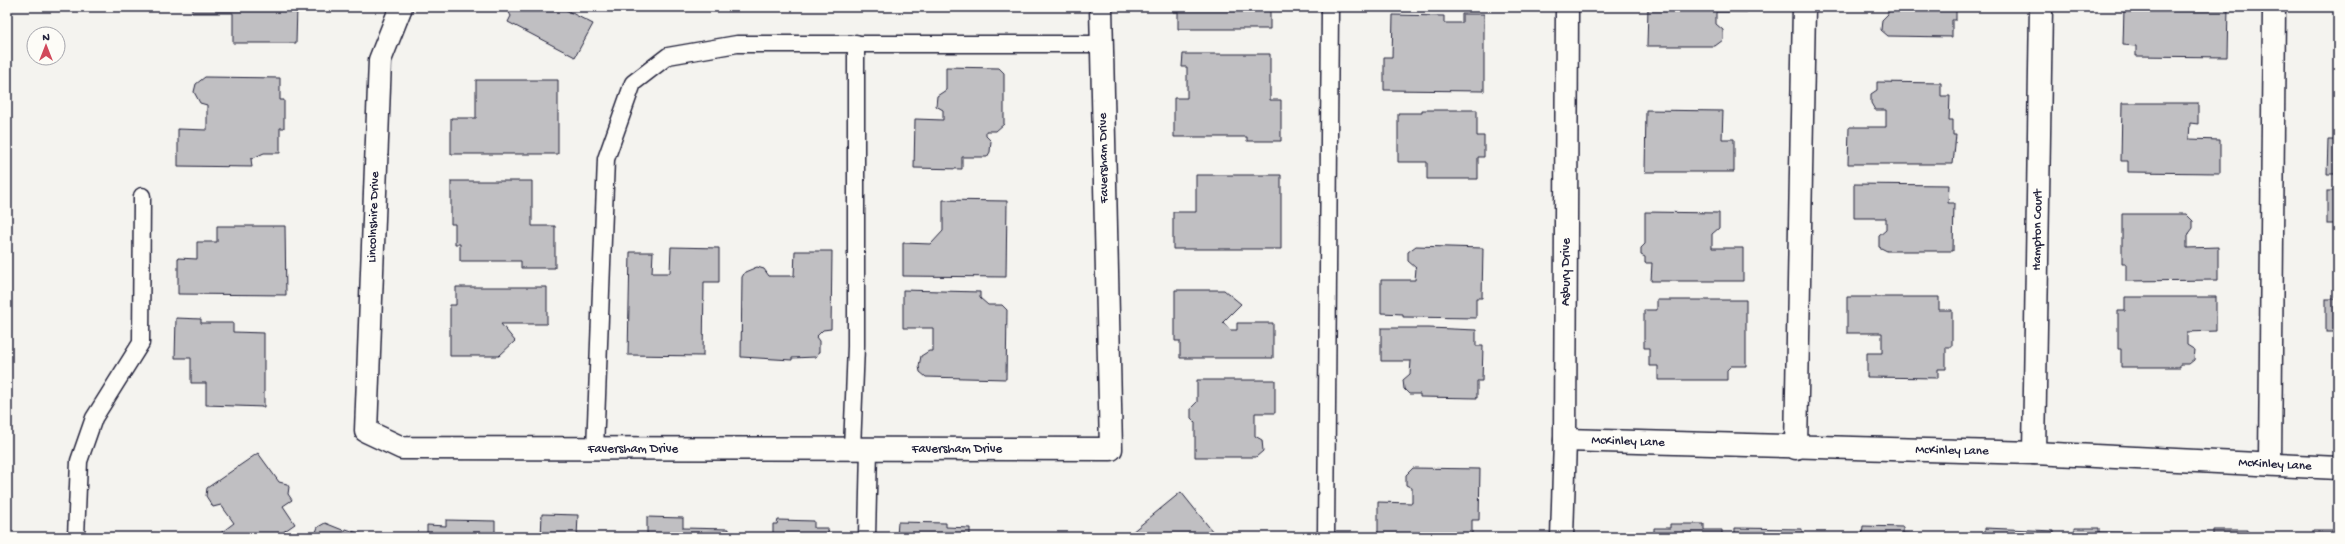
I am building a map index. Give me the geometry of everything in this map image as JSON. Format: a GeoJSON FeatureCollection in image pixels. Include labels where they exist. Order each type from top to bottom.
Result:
{"type":"FeatureCollection","features":[{"type":"Feature","properties":{"kind":"street","name":"Lincolnshire Drive"},"geometry":{"type":"LineString","coordinates":[[366,431],[380,60],[401,7]]}},
{"type":"Feature","properties":{"kind":"street","name":"Faversham Drive"},"geometry":{"type":"LineString","coordinates":[[366,431],[402,448],[1111,449],[1101,7]]}},
{"type":"Feature","properties":{"kind":"street","name":"Asbury Drive"},"geometry":{"type":"LineString","coordinates":[[1562,537],[1565,440],[1566,7]]}},
{"type":"Feature","properties":{"kind":"street"},"geometry":{"type":"LineString","coordinates":[[1796,448],[1804,7]]}},
{"type":"Feature","properties":{"kind":"street","name":"Hampton Court"},"geometry":{"type":"LineString","coordinates":[[2034,453],[2042,7]]}},
{"type":"Feature","properties":{"kind":"street"},"geometry":{"type":"LineString","coordinates":[[2270,464],[2274,7]]}},
{"type":"Feature","properties":{"kind":"street","name":"McKinley Lane"},"geometry":{"type":"LineString","coordinates":[[1565,440],[1796,448],[2034,453],[2338,468]]}},
{"type":"Feature","properties":{"kind":"lane"},"geometry":{"type":"LineString","coordinates":[[1326,537],[1330,7]]}},
{"type":"Feature","properties":{"kind":"lane"},"geometry":{"type":"LineString","coordinates":[[856,43],[856,346],[867,537]]}},
{"type":"Feature","properties":{"kind":"lane"},"geometry":{"type":"LineString","coordinates":[[595,449],[606,159],[633,83],[668,56],[737,44],[1102,44]]}},
{"type":"Feature","properties":{"kind":"lane"},"geometry":{"type":"LineString","coordinates":[[76,537],[79,461],[94,418],[141,343],[142,196]]}},
{"type":"Feature","properties":{"kind":"building"},"geometry":{"type":"Polygon","coordinates":[[[192,7],[297,7],[296,43],[233,43],[233,13],[192,13],[192,7]]]}},
{"type":"Feature","properties":{"kind":"building"},"geometry":{"type":"Polygon","coordinates":[[[506,7],[567,7],[566,10],[593,24],[575,57],[508,22],[511,16],[506,7]]]}},
{"type":"Feature","properties":{"kind":"building"},"geometry":{"type":"Polygon","coordinates":[[[1173,7],[1270,7],[1270,29],[1178,29],[1178,12],[1173,12],[1173,7]]]}},
{"type":"Feature","properties":{"kind":"building"},"geometry":{"type":"Polygon","coordinates":[[[1648,7],[1747,7],[1747,12],[1716,12],[1716,24],[1723,30],[1723,40],[1715,46],[1647,46],[1648,7]]]}},
{"type":"Feature","properties":{"kind":"building"},"geometry":{"type":"Polygon","coordinates":[[[1888,7],[1956,7],[1956,20],[1952,20],[1952,37],[1888,36],[1881,30],[1882,20],[1888,14],[1888,7]]]}},
{"type":"Feature","properties":{"kind":"building"},"geometry":{"type":"Polygon","coordinates":[[[2228,7],[2227,57],[2136,56],[2136,46],[2123,45],[2124,8],[2228,7]]]}},
{"type":"Feature","properties":{"kind":"building"},"geometry":{"type":"Polygon","coordinates":[[[1462,14],[1484,14],[1484,91],[1384,90],[1384,57],[1392,57],[1393,15],[1444,16],[1444,23],[1462,23],[1462,14]]]}},
{"type":"Feature","properties":{"kind":"building"},"geometry":{"type":"Polygon","coordinates":[[[1183,54],[1270,54],[1270,100],[1281,100],[1281,141],[1247,141],[1247,137],[1174,137],[1174,98],[1187,98],[1187,67],[1182,67],[1183,54]]]}},
{"type":"Feature","properties":{"kind":"building"},"geometry":{"type":"Polygon","coordinates":[[[946,67],[999,68],[1004,73],[1004,124],[996,131],[986,131],[986,136],[991,141],[990,152],[987,157],[962,157],[962,169],[914,168],[915,119],[943,120],[943,110],[936,106],[937,96],[946,90],[946,67]]]}},
{"type":"Feature","properties":{"kind":"building"},"geometry":{"type":"Polygon","coordinates":[[[205,77],[280,78],[280,100],[284,100],[284,128],[280,128],[280,153],[264,153],[251,159],[252,167],[178,166],[178,129],[207,130],[207,105],[200,103],[194,92],[196,84],[205,77]]]}},
{"type":"Feature","properties":{"kind":"building"},"geometry":{"type":"Polygon","coordinates":[[[476,80],[558,80],[558,154],[451,154],[451,118],[476,118],[476,80]]]}},
{"type":"Feature","properties":{"kind":"building"},"geometry":{"type":"Polygon","coordinates":[[[1877,82],[1941,83],[1941,96],[1950,96],[1949,120],[1953,120],[1953,135],[1956,135],[1953,164],[1848,164],[1849,127],[1886,127],[1886,110],[1875,110],[1871,103],[1871,94],[1877,90],[1877,82]]]}},
{"type":"Feature","properties":{"kind":"building"},"geometry":{"type":"Polygon","coordinates":[[[2122,103],[2198,103],[2198,124],[2190,123],[2189,139],[2220,140],[2220,173],[2128,172],[2128,161],[2121,161],[2122,103]]]}},
{"type":"Feature","properties":{"kind":"building"},"geometry":{"type":"Polygon","coordinates":[[[1422,110],[1477,110],[1477,136],[1484,136],[1484,157],[1478,157],[1478,179],[1427,179],[1427,162],[1398,162],[1398,113],[1422,113],[1422,110]]]}},
{"type":"Feature","properties":{"kind":"building"},"geometry":{"type":"Polygon","coordinates":[[[1646,110],[1723,111],[1722,139],[1734,139],[1734,172],[1645,172],[1646,110]]]}},
{"type":"Feature","properties":{"kind":"building"},"geometry":{"type":"Polygon","coordinates":[[[2328,140],[2338,140],[2338,174],[2327,174],[2328,140]]]}},
{"type":"Feature","properties":{"kind":"building"},"geometry":{"type":"Polygon","coordinates":[[[1196,175],[1281,175],[1281,249],[1173,249],[1173,212],[1196,212],[1196,175]]]}},
{"type":"Feature","properties":{"kind":"building"},"geometry":{"type":"Polygon","coordinates":[[[451,181],[532,181],[532,226],[555,226],[555,268],[521,268],[521,261],[460,261],[460,244],[455,244],[455,224],[451,224],[451,181]]]}},
{"type":"Feature","properties":{"kind":"building"},"geometry":{"type":"Polygon","coordinates":[[[1854,184],[1949,185],[1948,203],[1954,203],[1953,251],[1887,251],[1879,247],[1879,236],[1886,230],[1886,218],[1854,218],[1854,184]]]}},
{"type":"Feature","properties":{"kind":"building"},"geometry":{"type":"Polygon","coordinates":[[[2327,191],[2338,191],[2338,224],[2327,224],[2327,191]]]}},
{"type":"Feature","properties":{"kind":"building"},"geometry":{"type":"Polygon","coordinates":[[[943,200],[1007,201],[1006,277],[903,276],[903,243],[931,244],[943,231],[943,200]]]}},
{"type":"Feature","properties":{"kind":"building"},"geometry":{"type":"Polygon","coordinates":[[[1645,212],[1719,213],[1719,228],[1712,234],[1712,248],[1743,248],[1743,281],[1651,281],[1652,263],[1645,263],[1645,257],[1641,255],[1641,248],[1645,244],[1645,212]]]}},
{"type":"Feature","properties":{"kind":"building"},"geometry":{"type":"Polygon","coordinates":[[[2122,214],[2186,214],[2193,221],[2193,228],[2187,236],[2187,248],[2218,247],[2218,280],[2126,281],[2126,263],[2122,263],[2122,214]]]}},
{"type":"Feature","properties":{"kind":"building"},"geometry":{"type":"Polygon","coordinates":[[[217,226],[285,226],[286,295],[178,294],[178,258],[197,259],[197,242],[217,242],[217,226]]]}},
{"type":"Feature","properties":{"kind":"building"},"geometry":{"type":"Polygon","coordinates":[[[1416,246],[1483,248],[1482,298],[1476,298],[1476,318],[1403,317],[1403,314],[1381,313],[1381,280],[1415,280],[1416,268],[1408,261],[1408,252],[1416,246]]]}},
{"type":"Feature","properties":{"kind":"building"},"geometry":{"type":"Polygon","coordinates":[[[671,247],[719,248],[719,282],[704,282],[703,356],[628,355],[630,252],[653,252],[652,273],[670,273],[671,247]]]}},
{"type":"Feature","properties":{"kind":"building"},"geometry":{"type":"Polygon","coordinates":[[[795,251],[832,251],[831,329],[823,330],[816,337],[819,341],[819,352],[816,357],[792,358],[792,360],[741,357],[742,277],[745,272],[757,267],[764,269],[769,276],[794,276],[795,251]]]}},
{"type":"Feature","properties":{"kind":"building"},"geometry":{"type":"Polygon","coordinates":[[[456,287],[547,287],[547,324],[501,324],[515,341],[499,356],[450,356],[450,305],[456,305],[456,287]]]}},
{"type":"Feature","properties":{"kind":"building"},"geometry":{"type":"Polygon","coordinates":[[[903,290],[980,292],[980,298],[988,305],[1002,305],[1007,310],[1006,379],[926,377],[920,372],[919,366],[921,356],[929,351],[933,351],[933,328],[903,328],[903,290]]]}},
{"type":"Feature","properties":{"kind":"building"},"geometry":{"type":"Polygon","coordinates":[[[1175,290],[1224,290],[1241,304],[1223,322],[1230,330],[1237,330],[1237,323],[1273,323],[1273,358],[1180,358],[1180,341],[1175,341],[1175,290]]]}},
{"type":"Feature","properties":{"kind":"building"},"geometry":{"type":"Polygon","coordinates":[[[1847,297],[1939,297],[1939,310],[1952,310],[1952,347],[1946,347],[1946,369],[1938,369],[1938,378],[1867,377],[1867,353],[1882,353],[1882,333],[1847,333],[1847,297]]]}},
{"type":"Feature","properties":{"kind":"building"},"geometry":{"type":"Polygon","coordinates":[[[2125,297],[2216,297],[2216,331],[2187,332],[2187,345],[2195,350],[2194,360],[2189,364],[2180,364],[2180,367],[2121,367],[2121,349],[2118,349],[2118,311],[2125,311],[2125,297]]]}},
{"type":"Feature","properties":{"kind":"building"},"geometry":{"type":"Polygon","coordinates":[[[2326,299],[2338,299],[2338,332],[2326,332],[2326,299]]]}},
{"type":"Feature","properties":{"kind":"building"},"geometry":{"type":"Polygon","coordinates":[[[1657,300],[1746,300],[1746,366],[1731,366],[1727,370],[1727,380],[1658,380],[1658,366],[1649,366],[1649,348],[1644,348],[1644,310],[1657,310],[1657,300]]]}},
{"type":"Feature","properties":{"kind":"building"},"geometry":{"type":"Polygon","coordinates":[[[176,318],[201,319],[201,323],[233,323],[233,332],[264,333],[264,407],[206,405],[206,383],[191,383],[191,358],[175,358],[176,318]]]}},
{"type":"Feature","properties":{"kind":"building"},"geometry":{"type":"Polygon","coordinates":[[[1381,328],[1476,330],[1476,346],[1483,346],[1482,381],[1477,381],[1477,398],[1420,397],[1420,394],[1409,394],[1404,389],[1403,380],[1410,374],[1411,361],[1381,361],[1381,328]]]}},
{"type":"Feature","properties":{"kind":"building"},"geometry":{"type":"Polygon","coordinates":[[[1197,380],[1275,380],[1275,413],[1255,413],[1255,436],[1262,440],[1263,451],[1256,457],[1195,457],[1195,422],[1191,418],[1191,408],[1197,402],[1197,380]]]}},
{"type":"Feature","properties":{"kind":"building"},"geometry":{"type":"Polygon","coordinates":[[[258,453],[279,482],[287,484],[289,487],[288,494],[292,500],[283,506],[295,524],[276,537],[220,537],[218,535],[234,523],[221,505],[213,507],[206,496],[207,488],[258,453]]]}},
{"type":"Feature","properties":{"kind":"building"},"geometry":{"type":"Polygon","coordinates":[[[1413,468],[1480,469],[1479,520],[1472,520],[1472,537],[1378,535],[1378,502],[1412,503],[1412,488],[1406,485],[1406,475],[1413,468]]]}},
{"type":"Feature","properties":{"kind":"building"},"geometry":{"type":"Polygon","coordinates":[[[1181,492],[1217,537],[1126,537],[1181,492]]]}},
{"type":"Feature","properties":{"kind":"building"},"geometry":{"type":"Polygon","coordinates":[[[542,514],[578,515],[577,537],[541,537],[542,514]]]}},
{"type":"Feature","properties":{"kind":"building"},"geometry":{"type":"Polygon","coordinates":[[[647,517],[683,518],[683,528],[729,529],[729,537],[647,537],[647,517]]]}},
{"type":"Feature","properties":{"kind":"building"},"geometry":{"type":"Polygon","coordinates":[[[446,520],[495,521],[495,537],[427,537],[427,525],[446,526],[446,520]]]}},
{"type":"Feature","properties":{"kind":"building"},"geometry":{"type":"Polygon","coordinates":[[[778,520],[814,521],[814,528],[828,528],[828,537],[752,537],[773,536],[773,524],[777,524],[778,520]]]}},
{"type":"Feature","properties":{"kind":"building"},"geometry":{"type":"Polygon","coordinates":[[[898,522],[946,523],[946,527],[970,528],[970,537],[897,537],[898,522]]]}},
{"type":"Feature","properties":{"kind":"building"},"geometry":{"type":"Polygon","coordinates":[[[325,523],[345,531],[346,529],[370,537],[314,537],[318,527],[325,523]]]}},
{"type":"Feature","properties":{"kind":"building"},"geometry":{"type":"Polygon","coordinates":[[[1670,524],[1704,524],[1704,530],[1722,530],[1722,537],[1654,537],[1654,528],[1670,528],[1670,524]]]}},
{"type":"Feature","properties":{"kind":"building"},"geometry":{"type":"Polygon","coordinates":[[[1863,526],[1903,527],[1903,533],[1923,534],[1923,537],[1862,537],[1863,526]]]}},
{"type":"Feature","properties":{"kind":"building"},"geometry":{"type":"Polygon","coordinates":[[[1735,528],[1802,529],[1802,537],[1735,537],[1735,528]]]}},
{"type":"Feature","properties":{"kind":"building"},"geometry":{"type":"Polygon","coordinates":[[[1985,528],[2054,531],[2054,537],[1985,537],[1985,528]]]}},
{"type":"Feature","properties":{"kind":"building"},"geometry":{"type":"Polygon","coordinates":[[[2074,528],[2099,528],[2099,532],[2147,533],[2147,537],[2074,537],[2074,528]]]}},
{"type":"Feature","properties":{"kind":"building"},"geometry":{"type":"Polygon","coordinates":[[[2213,530],[2248,530],[2248,535],[2264,535],[2264,537],[2213,537],[2213,530]]]}},
{"type":"Feature","properties":{"kind":"building"},"geometry":{"type":"Polygon","coordinates":[[[2313,530],[2333,530],[2333,536],[2338,537],[2313,537],[2313,530]]]}}]}
